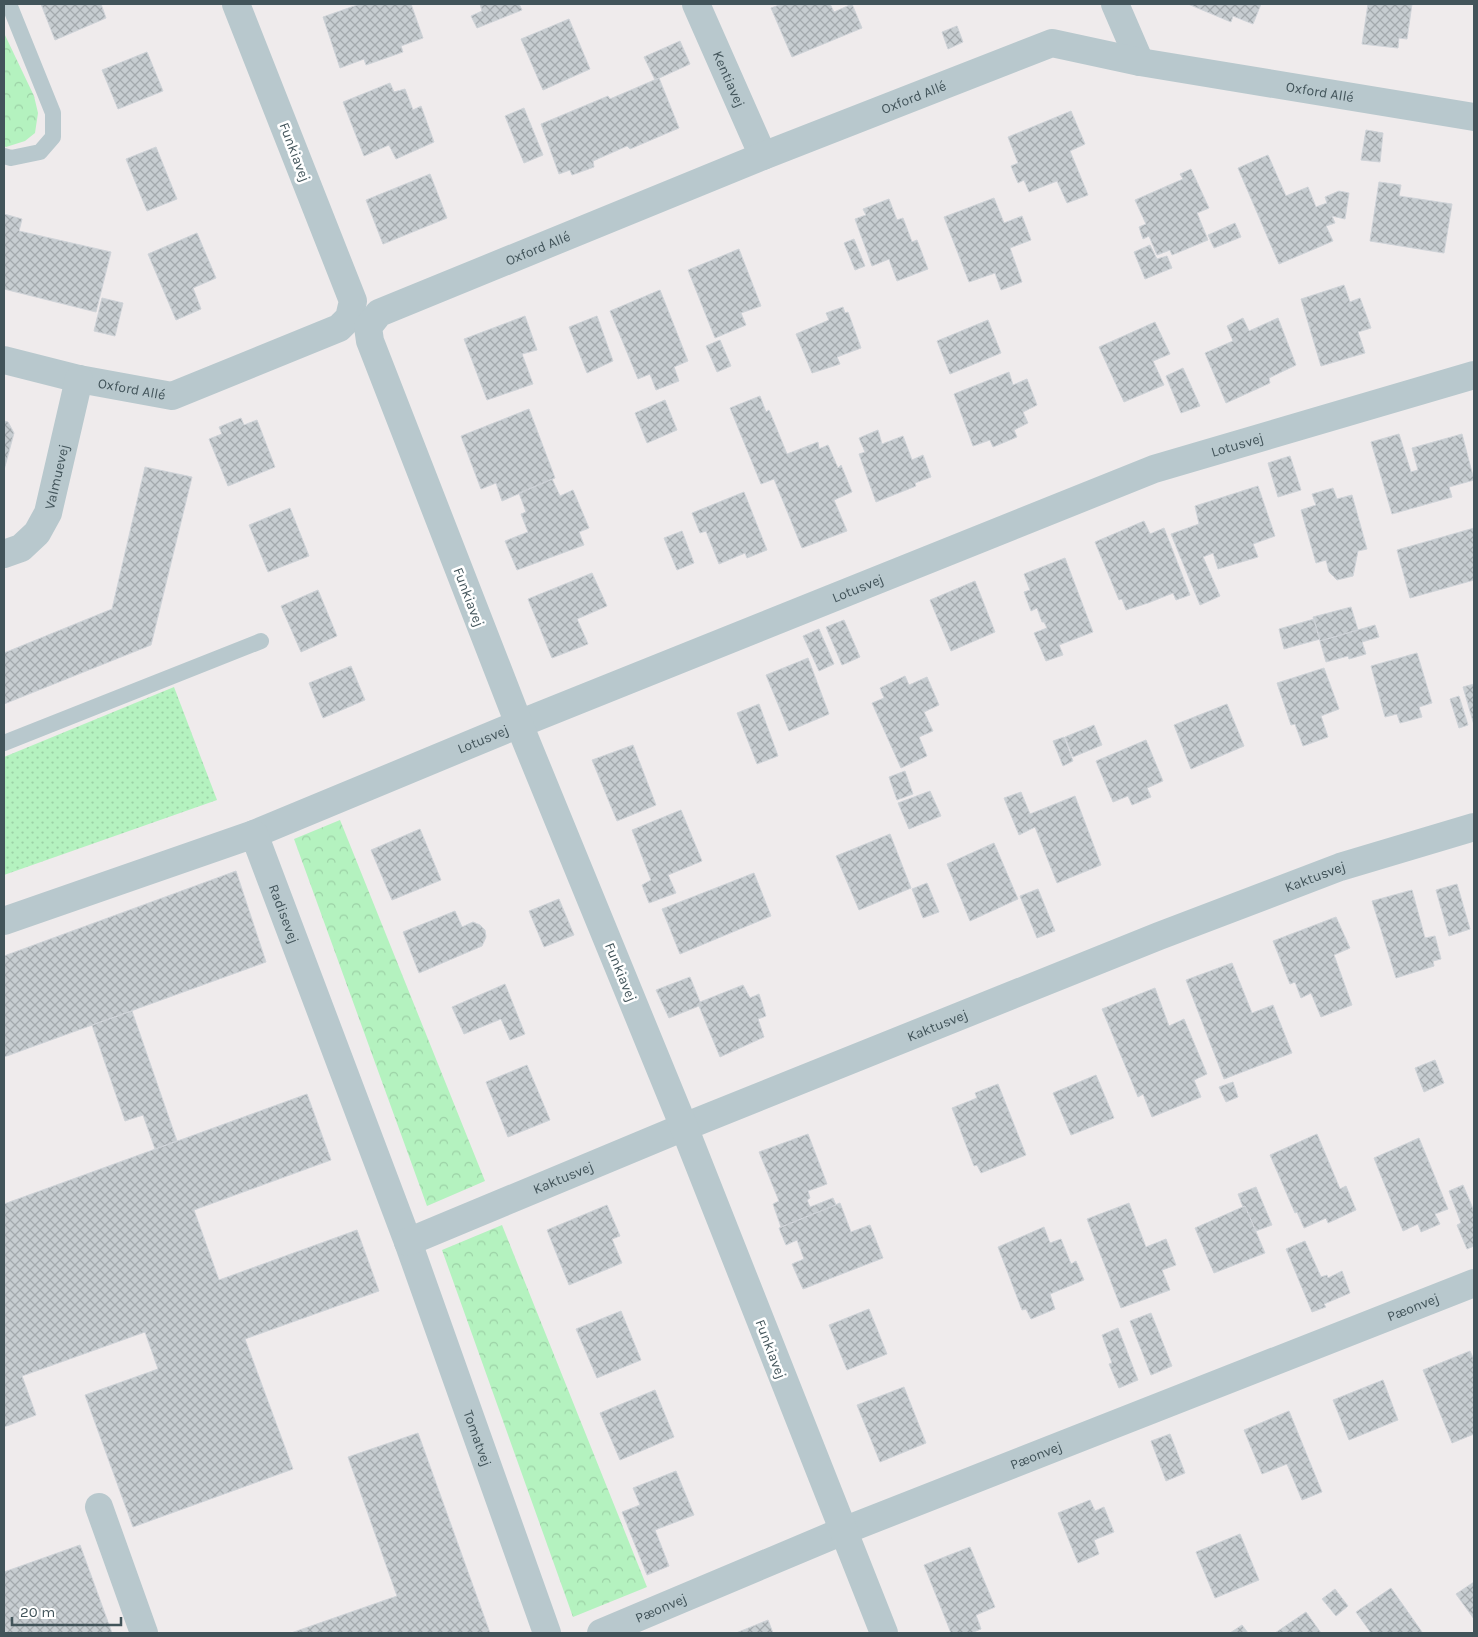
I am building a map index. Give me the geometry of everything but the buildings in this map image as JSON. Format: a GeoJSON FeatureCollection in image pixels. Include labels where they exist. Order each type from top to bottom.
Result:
{"type":"FeatureCollection","features":[{"type":"Feature","properties":{"kind":"street","name":"Funkiavej"},"geometry":{"type":"LineString","coordinates":[[236,4],[353,301]]}},
{"type":"Feature","properties":{"kind":"street","name":"Kentiavej"},"geometry":{"type":"LineString","coordinates":[[696,4],[763,156]]}},
{"type":"Feature","properties":{"kind":"street"},"geometry":{"type":"LineString","coordinates":[[1115,4],[1140,62]]}},
{"type":"Feature","properties":{"kind":"street","name":"Oxford Allé"},"geometry":{"type":"LineString","coordinates":[[379,313],[763,156],[1052,43],[1140,62],[1474,117]]}},
{"type":"Feature","properties":{"kind":"street","name":"Oxford Allé"},"geometry":{"type":"LineString","coordinates":[[4,360],[79,379],[172,396],[339,328],[348,318],[353,301]]}},
{"type":"Feature","properties":{"kind":"street","name":"Funkiavej"},"geometry":{"type":"LineString","coordinates":[[379,313],[368,327],[370,341],[519,724],[684,1127],[884,1633]]}},
{"type":"Feature","properties":{"kind":"street","name":"Lotusvej"},"geometry":{"type":"LineString","coordinates":[[254,834],[519,724],[1154,469],[1474,375]]}},
{"type":"Feature","properties":{"kind":"street","name":"Valmuevej"},"geometry":{"type":"LineString","coordinates":[[4,554],[21,548],[37,533],[48,513],[79,379]]}},
{"type":"Feature","properties":{"kind":"street","name":"Kaktusvej"},"geometry":{"type":"LineString","coordinates":[[408,1242],[684,1127],[1159,936],[1331,871],[1474,827]]}},
{"type":"Feature","properties":{"kind":"street"},"geometry":{"type":"LineString","coordinates":[[4,921],[254,834]]}},
{"type":"Feature","properties":{"kind":"street","name":"Radisevej"},"geometry":{"type":"LineString","coordinates":[[254,834],[408,1242]]}},
{"type":"Feature","properties":{"kind":"street","name":"Tomatvej"},"geometry":{"type":"LineString","coordinates":[[408,1242],[547,1633]]}},
{"type":"Feature","properties":{"kind":"street","name":"Pæonvej"},"geometry":{"type":"LineString","coordinates":[[601,1633],[843,1532],[1474,1283]]}},
{"type":"Feature","properties":{"kind":"street"},"geometry":{"type":"LineString","coordinates":[[100,1507],[144,1633]]}},
{"type":"Feature","properties":{"kind":"lane"},"geometry":{"type":"LineString","coordinates":[[4,156],[11,158],[40,152],[53,137],[53,113],[9,4]]}},
{"type":"Feature","properties":{"kind":"lane"},"geometry":{"type":"LineString","coordinates":[[4,743],[261,641]]}},
{"type":"Feature","properties":{"kind":"green space"},"geometry":{"type":"Polygon","coordinates":[[[4,33],[34,96],[38,113],[35,133],[25,141],[6,147],[4,146],[4,33]]]}},
{"type":"Feature","properties":{"kind":"green space"},"geometry":{"type":"Polygon","coordinates":[[[174,687],[217,800],[4,875],[4,757],[174,687]]]}},
{"type":"Feature","properties":{"kind":"green space"},"geometry":{"type":"Polygon","coordinates":[[[340,820],[485,1181],[427,1206],[294,839],[340,820]]]}},
{"type":"Feature","properties":{"kind":"green space"},"geometry":{"type":"Polygon","coordinates":[[[502,1225],[647,1587],[573,1617],[442,1250],[502,1225]]]}}]}
